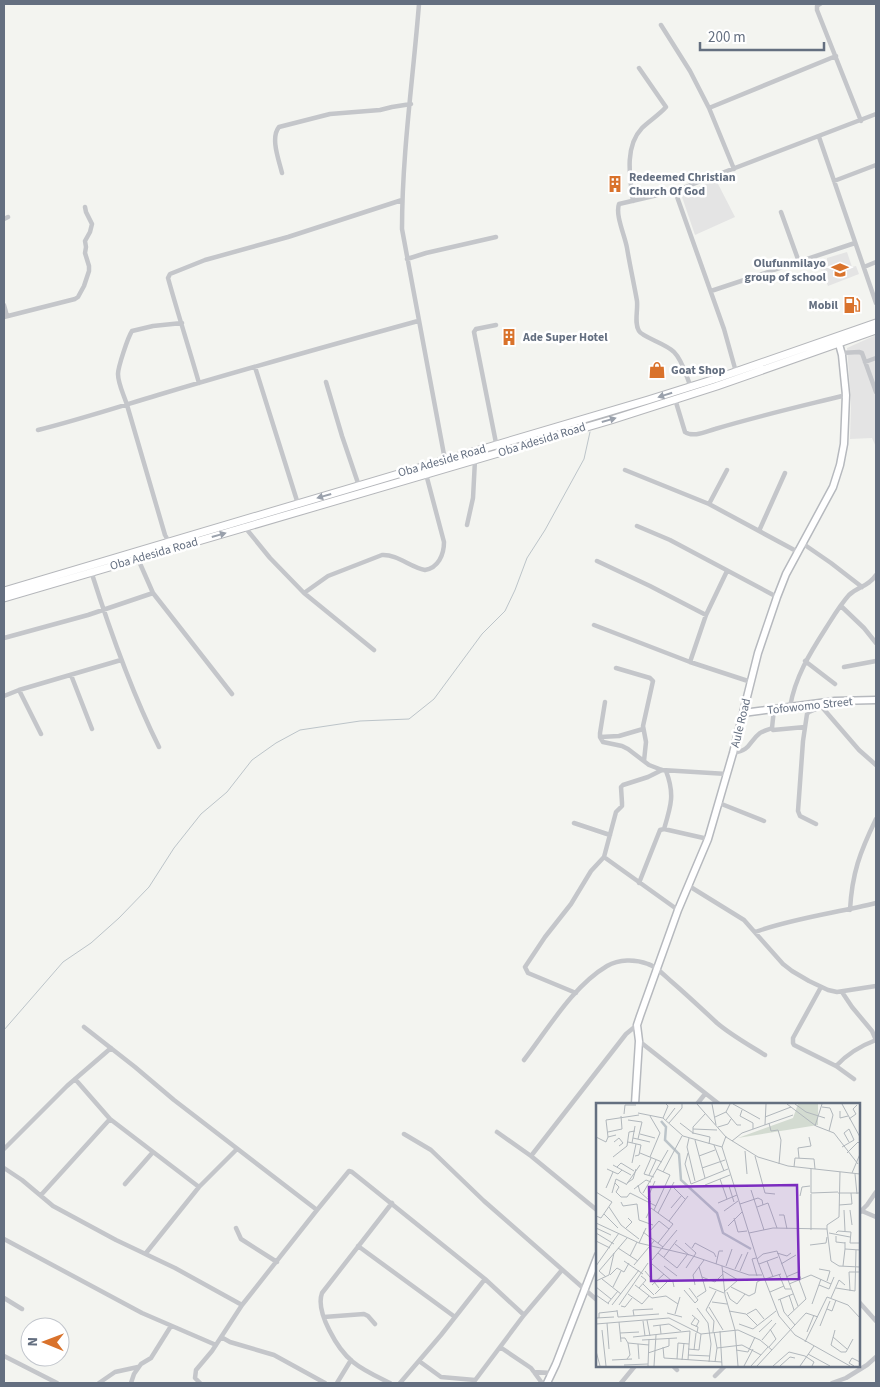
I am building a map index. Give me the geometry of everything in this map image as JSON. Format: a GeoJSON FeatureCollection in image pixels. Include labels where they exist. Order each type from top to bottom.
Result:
{"type":"FeatureCollection","features":[{"type":"Feature","properties":{"kind":"main road","name":"Oba Adeside Road"},"geometry":{"type":"LineString","coordinates":[[4,591],[90,569],[166,543],[244,524],[298,504],[445,460],[650,404],[691,387],[876,322]]}},
{"type":"Feature","properties":{"kind":"main road","name":"Oba Adesida Road"},"geometry":{"type":"LineString","coordinates":[[4,598],[90,569],[138,559],[244,524],[498,454],[650,404],[675,399],[875,333]]}},
{"type":"Feature","properties":{"kind":"street"},"geometry":{"type":"LineString","coordinates":[[419,4],[402,200],[402,230],[445,460]]}},
{"type":"Feature","properties":{"kind":"street"},"geometry":{"type":"LineString","coordinates":[[820,4],[817,6],[817,10],[861,121]]}},
{"type":"Feature","properties":{"kind":"street"},"geometry":{"type":"LineString","coordinates":[[660,26],[690,71],[734,169]]}},
{"type":"Feature","properties":{"kind":"street"},"geometry":{"type":"LineString","coordinates":[[708,108],[836,56]]}},
{"type":"Feature","properties":{"kind":"street"},"geometry":{"type":"LineString","coordinates":[[633,200],[629,166],[630,153],[640,130],[666,107],[640,68]]}},
{"type":"Feature","properties":{"kind":"street"},"geometry":{"type":"LineString","coordinates":[[282,173],[276,150],[275,136],[276,131],[280,127],[330,114],[380,110],[411,104]]}},
{"type":"Feature","properties":{"kind":"street"},"geometry":{"type":"LineString","coordinates":[[691,387],[679,358],[674,352],[663,344],[642,335],[638,330],[636,301],[627,248],[622,234],[619,204],[675,191],[876,114]]}},
{"type":"Feature","properties":{"kind":"street"},"geometry":{"type":"LineString","coordinates":[[819,137],[876,303]]}},
{"type":"Feature","properties":{"kind":"street"},"geometry":{"type":"LineString","coordinates":[[834,181],[876,166]]}},
{"type":"Feature","properties":{"kind":"street"},"geometry":{"type":"LineString","coordinates":[[675,191],[724,329],[736,372]]}},
{"type":"Feature","properties":{"kind":"street"},"geometry":{"type":"LineString","coordinates":[[199,383],[168,278],[170,274],[205,260],[402,200]]}},
{"type":"Feature","properties":{"kind":"street"},"geometry":{"type":"LineString","coordinates":[[4,305],[5,316],[78,297],[87,279],[89,266],[85,252],[85,241],[92,224],[85,207]]}},
{"type":"Feature","properties":{"kind":"street"},"geometry":{"type":"LineString","coordinates":[[781,212],[800,262]]}},
{"type":"Feature","properties":{"kind":"street"},"geometry":{"type":"LineString","coordinates":[[406,259],[496,237]]}},
{"type":"Feature","properties":{"kind":"street"},"geometry":{"type":"LineString","coordinates":[[711,291],[856,243]]}},
{"type":"Feature","properties":{"kind":"street"},"geometry":{"type":"LineString","coordinates":[[864,267],[876,262]]}},
{"type":"Feature","properties":{"kind":"street"},"geometry":{"type":"LineString","coordinates":[[38,430],[73,422],[199,383],[418,321]]}},
{"type":"Feature","properties":{"kind":"street"},"geometry":{"type":"LineString","coordinates":[[166,543],[120,384],[118,371],[130,333],[139,329],[182,323]]}},
{"type":"Feature","properties":{"kind":"street"},"geometry":{"type":"LineString","coordinates":[[496,325],[476,329],[474,332],[498,454]]}},
{"type":"Feature","properties":{"kind":"street","name":"Aule Road"},"geometry":{"type":"LineString","coordinates":[[635,1103],[640,1041],[638,1025],[656,968],[708,839],[733,753],[758,653],[777,598],[802,543],[833,487],[840,465],[844,444],[846,395],[839,344]]}},
{"type":"Feature","properties":{"kind":"street"},"geometry":{"type":"LineString","coordinates":[[841,353],[860,352],[875,383],[876,392]]}},
{"type":"Feature","properties":{"kind":"street"},"geometry":{"type":"LineString","coordinates":[[865,362],[876,358]]}},
{"type":"Feature","properties":{"kind":"street"},"geometry":{"type":"LineString","coordinates":[[255,367],[298,504]]}},
{"type":"Feature","properties":{"kind":"street"},"geometry":{"type":"LineString","coordinates":[[326,382],[359,486]]}},
{"type":"Feature","properties":{"kind":"street"},"geometry":{"type":"LineString","coordinates":[[675,399],[685,432],[688,434],[699,434],[732,423],[846,395]]}},
{"type":"Feature","properties":{"kind":"street"},"geometry":{"type":"LineString","coordinates":[[467,525],[474,491],[474,460]]}},
{"type":"Feature","properties":{"kind":"street"},"geometry":{"type":"LineString","coordinates":[[625,470],[709,504],[798,552]]}},
{"type":"Feature","properties":{"kind":"street"},"geometry":{"type":"LineString","coordinates":[[709,504],[727,470]]}},
{"type":"Feature","properties":{"kind":"street"},"geometry":{"type":"LineString","coordinates":[[760,531],[785,473]]}},
{"type":"Feature","properties":{"kind":"street"},"geometry":{"type":"LineString","coordinates":[[304,594],[328,576],[382,555],[388,555],[425,570],[430,570],[440,559],[444,542],[426,474]]}},
{"type":"Feature","properties":{"kind":"street"},"geometry":{"type":"LineString","coordinates":[[244,524],[270,558],[304,594],[374,650]]}},
{"type":"Feature","properties":{"kind":"street"},"geometry":{"type":"LineString","coordinates":[[637,526],[670,540],[777,598]]}},
{"type":"Feature","properties":{"kind":"street"},"geometry":{"type":"LineString","coordinates":[[802,543],[862,587]]}},
{"type":"Feature","properties":{"kind":"street"},"geometry":{"type":"LineString","coordinates":[[138,559],[153,593],[232,694]]}},
{"type":"Feature","properties":{"kind":"street"},"geometry":{"type":"LineString","coordinates":[[597,561],[706,615]]}},
{"type":"Feature","properties":{"kind":"street"},"geometry":{"type":"LineString","coordinates":[[90,569],[121,660],[142,713],[159,747]]}},
{"type":"Feature","properties":{"kind":"street"},"geometry":{"type":"LineString","coordinates":[[690,662],[706,615],[727,571]]}},
{"type":"Feature","properties":{"kind":"street"},"geometry":{"type":"LineString","coordinates":[[790,707],[795,686],[805,661],[840,606],[853,592],[871,582],[876,575]]}},
{"type":"Feature","properties":{"kind":"street"},"geometry":{"type":"LineString","coordinates":[[4,638],[78,618],[153,593]]}},
{"type":"Feature","properties":{"kind":"street"},"geometry":{"type":"LineString","coordinates":[[840,606],[864,628],[876,643]]}},
{"type":"Feature","properties":{"kind":"street"},"geometry":{"type":"LineString","coordinates":[[594,625],[690,662],[751,682]]}},
{"type":"Feature","properties":{"kind":"street"},"geometry":{"type":"LineString","coordinates":[[4,696],[121,660]]}},
{"type":"Feature","properties":{"kind":"street"},"geometry":{"type":"LineString","coordinates":[[805,661],[835,684]]}},
{"type":"Feature","properties":{"kind":"street"},"geometry":{"type":"LineString","coordinates":[[844,667],[876,661]]}},
{"type":"Feature","properties":{"kind":"street"},"geometry":{"type":"LineString","coordinates":[[616,668],[652,679],[643,730],[646,742],[644,761]]}},
{"type":"Feature","properties":{"kind":"street"},"geometry":{"type":"LineString","coordinates":[[71,675],[92,729]]}},
{"type":"Feature","properties":{"kind":"street"},"geometry":{"type":"LineString","coordinates":[[19,690],[41,734]]}},
{"type":"Feature","properties":{"kind":"street","name":"Tofowomo Street"},"geometry":{"type":"LineString","coordinates":[[743,714],[820,705],[835,701],[876,700]]}},
{"type":"Feature","properties":{"kind":"street"},"geometry":{"type":"LineString","coordinates":[[600,738],[605,702]]}},
{"type":"Feature","properties":{"kind":"street"},"geometry":{"type":"LineString","coordinates":[[816,824],[798,814],[799,784],[808,713],[820,705],[859,750],[876,765]]}},
{"type":"Feature","properties":{"kind":"street"},"geometry":{"type":"LineString","coordinates":[[772,728],[774,709]]}},
{"type":"Feature","properties":{"kind":"street"},"geometry":{"type":"LineString","coordinates":[[733,753],[747,748],[760,734],[772,728],[775,730],[805,727]]}},
{"type":"Feature","properties":{"kind":"street"},"geometry":{"type":"LineString","coordinates":[[600,738],[619,736],[643,730]]}},
{"type":"Feature","properties":{"kind":"street"},"geometry":{"type":"LineString","coordinates":[[600,738],[603,742],[622,746],[644,761],[664,770],[727,774]]}},
{"type":"Feature","properties":{"kind":"street"},"geometry":{"type":"LineString","coordinates":[[664,770],[670,782],[672,794],[664,829]]}},
{"type":"Feature","properties":{"kind":"street"},"geometry":{"type":"LineString","coordinates":[[576,993],[528,973],[525,967],[545,937],[571,904],[591,871],[604,857],[616,812],[622,806],[621,787],[664,770]]}},
{"type":"Feature","properties":{"kind":"street"},"geometry":{"type":"LineString","coordinates":[[719,803],[764,821]]}},
{"type":"Feature","properties":{"kind":"street"},"geometry":{"type":"LineString","coordinates":[[850,910],[852,883],[856,867],[876,819]]}},
{"type":"Feature","properties":{"kind":"street"},"geometry":{"type":"LineString","coordinates":[[574,823],[610,835]]}},
{"type":"Feature","properties":{"kind":"street"},"geometry":{"type":"LineString","coordinates":[[640,883],[660,830],[664,829],[708,839]]}},
{"type":"Feature","properties":{"kind":"street"},"geometry":{"type":"LineString","coordinates":[[604,857],[678,910]]}},
{"type":"Feature","properties":{"kind":"street"},"geometry":{"type":"LineString","coordinates":[[689,886],[744,920],[776,957],[792,971],[821,987],[832,992],[842,992],[876,986]]}},
{"type":"Feature","properties":{"kind":"street"},"geometry":{"type":"LineString","coordinates":[[755,932],[784,923],[876,903]]}},
{"type":"Feature","properties":{"kind":"street"},"geometry":{"type":"LineString","coordinates":[[524,1060],[576,993],[594,976],[617,961],[633,960],[656,968],[718,1023],[765,1055]]}},
{"type":"Feature","properties":{"kind":"street"},"geometry":{"type":"LineString","coordinates":[[821,987],[793,1038],[793,1043],[836,1066],[854,1079]]}},
{"type":"Feature","properties":{"kind":"street"},"geometry":{"type":"LineString","coordinates":[[836,1066],[850,1052],[876,1040],[872,1031],[842,992]]}},
{"type":"Feature","properties":{"kind":"street"},"geometry":{"type":"LineString","coordinates":[[531,1156],[626,1034],[638,1025]]}},
{"type":"Feature","properties":{"kind":"street"},"geometry":{"type":"LineString","coordinates":[[84,1027],[168,1095],[317,1210]]}},
{"type":"Feature","properties":{"kind":"street"},"geometry":{"type":"LineString","coordinates":[[640,1041],[718,1103]]}},
{"type":"Feature","properties":{"kind":"street"},"geometry":{"type":"LineString","coordinates":[[4,1149],[67,1086],[111,1048]]}},
{"type":"Feature","properties":{"kind":"street"},"geometry":{"type":"LineString","coordinates":[[75,1079],[110,1119],[199,1186]]}},
{"type":"Feature","properties":{"kind":"street"},"geometry":{"type":"LineString","coordinates":[[698,1103],[705,1094]]}},
{"type":"Feature","properties":{"kind":"street"},"geometry":{"type":"LineString","coordinates":[[41,1195],[110,1119]]}},
{"type":"Feature","properties":{"kind":"street"},"geometry":{"type":"LineString","coordinates":[[497,1132],[531,1156],[596,1208]]}},
{"type":"Feature","properties":{"kind":"street"},"geometry":{"type":"LineString","coordinates":[[404,1134],[431,1150],[484,1201],[596,1299]]}},
{"type":"Feature","properties":{"kind":"street"},"geometry":{"type":"LineString","coordinates":[[146,1253],[199,1186],[237,1149]]}},
{"type":"Feature","properties":{"kind":"street"},"geometry":{"type":"LineString","coordinates":[[126,1184],[153,1152]]}},
{"type":"Feature","properties":{"kind":"street"},"geometry":{"type":"LineString","coordinates":[[4,1168],[53,1206],[116,1240],[146,1253],[242,1305]]}},
{"type":"Feature","properties":{"kind":"street"},"geometry":{"type":"LineString","coordinates":[[200,1383],[195,1374],[242,1305],[349,1172],[352,1172],[392,1203],[485,1279],[524,1315]]}},
{"type":"Feature","properties":{"kind":"street"},"geometry":{"type":"LineString","coordinates":[[876,1192],[860,1212],[876,1218]]}},
{"type":"Feature","properties":{"kind":"street"},"geometry":{"type":"LineString","coordinates":[[390,1383],[351,1360],[340,1347],[324,1317],[320,1301],[322,1293],[392,1203]]}},
{"type":"Feature","properties":{"kind":"street"},"geometry":{"type":"LineString","coordinates":[[236,1228],[241,1239],[277,1262]]}},
{"type":"Feature","properties":{"kind":"street"},"geometry":{"type":"LineString","coordinates":[[4,1239],[142,1313],[216,1345]]}},
{"type":"Feature","properties":{"kind":"street"},"geometry":{"type":"LineString","coordinates":[[358,1246],[455,1317]]}},
{"type":"Feature","properties":{"kind":"street"},"geometry":{"type":"LineString","coordinates":[[547,1383],[596,1260]]}},
{"type":"Feature","properties":{"kind":"street"},"geometry":{"type":"LineString","coordinates":[[420,1361],[441,1377],[474,1382],[524,1315],[562,1270]]}},
{"type":"Feature","properties":{"kind":"street"},"geometry":{"type":"LineString","coordinates":[[400,1383],[420,1361],[485,1279]]}},
{"type":"Feature","properties":{"kind":"street"},"geometry":{"type":"LineString","coordinates":[[4,1298],[22,1310]]}},
{"type":"Feature","properties":{"kind":"street"},"geometry":{"type":"LineString","coordinates":[[860,1303],[868,1314],[875,1317]]}},
{"type":"Feature","properties":{"kind":"street"},"geometry":{"type":"LineString","coordinates":[[324,1317],[364,1314],[375,1324]]}},
{"type":"Feature","properties":{"kind":"street"},"geometry":{"type":"LineString","coordinates":[[131,1383],[134,1374],[140,1366],[151,1358],[171,1326]]}},
{"type":"Feature","properties":{"kind":"street"},"geometry":{"type":"LineString","coordinates":[[221,1337],[268,1352],[326,1383]]}},
{"type":"Feature","properties":{"kind":"street"},"geometry":{"type":"LineString","coordinates":[[500,1347],[526,1364],[542,1383]]}},
{"type":"Feature","properties":{"kind":"street"},"geometry":{"type":"LineString","coordinates":[[4,1356],[57,1383]]}},
{"type":"Feature","properties":{"kind":"street"},"geometry":{"type":"LineString","coordinates":[[832,1383],[846,1378],[876,1357]]}},
{"type":"Feature","properties":{"kind":"street"},"geometry":{"type":"LineString","coordinates":[[337,1383],[351,1360]]}},
{"type":"Feature","properties":{"kind":"street"},"geometry":{"type":"LineString","coordinates":[[99,1383],[115,1372],[140,1366]]}},
{"type":"Feature","properties":{"kind":"street"},"geometry":{"type":"LineString","coordinates":[[621,1383],[634,1367]]}},
{"type":"Feature","properties":{"kind":"street"},"geometry":{"type":"LineString","coordinates":[[673,1367],[677,1370]]}},
{"type":"Feature","properties":{"kind":"street"},"geometry":{"type":"LineString","coordinates":[[715,1376],[724,1367]]}},
{"type":"Feature","properties":{"kind":"street"},"geometry":{"type":"LineString","coordinates":[[123,1370],[134,1374]]}},
{"type":"Feature","properties":{"kind":"street"},"geometry":{"type":"LineString","coordinates":[[534,1372],[552,1373]]}},
{"type":"Feature","properties":{"kind":"shaded area"},"geometry":{"type":"Polygon","coordinates":[[[716,180],[735,217],[695,235],[681,194],[716,180]]]}},
{"type":"Feature","properties":{"kind":"shaded area","name":"Olufunmilayo group of school"},"geometry":{"type":"Polygon","coordinates":[[[847,252],[852,267],[856,266],[859,274],[828,286],[819,264],[827,262],[827,258],[847,252]]]}},
{"type":"Feature","properties":{"kind":"shaded area"},"geometry":{"type":"Polygon","coordinates":[[[876,335],[876,447],[872,438],[850,439],[851,402],[847,348],[876,335]]]}},
{"type":"Feature","properties":{"kind":"waterway"},"geometry":{"type":"LineString","coordinates":[[4,1030],[63,962],[91,943],[149,887],[174,848],[201,814],[227,792],[252,760],[276,743],[300,730],[360,721],[409,719],[434,699],[482,634],[505,611],[527,558],[545,530],[584,459],[590,432]]}},
{"type":"Feature","properties":{"kind":"place","name":"Redeemed Christian Church Of God"},"geometry":{"type":"Point","coordinates":[615,184]}},
{"type":"Feature","properties":{"kind":"place","name":"Olufunmilayo group of school"},"geometry":{"type":"Point","coordinates":[840,270]}},
{"type":"Feature","properties":{"kind":"place","name":"Mobil"},"geometry":{"type":"Point","coordinates":[852,305]}},
{"type":"Feature","properties":{"kind":"place","name":"Ade Super Hotel"},"geometry":{"type":"Point","coordinates":[509,337]}},
{"type":"Feature","properties":{"kind":"place","name":"Goat Shop"},"geometry":{"type":"Point","coordinates":[657,370]}}]}
